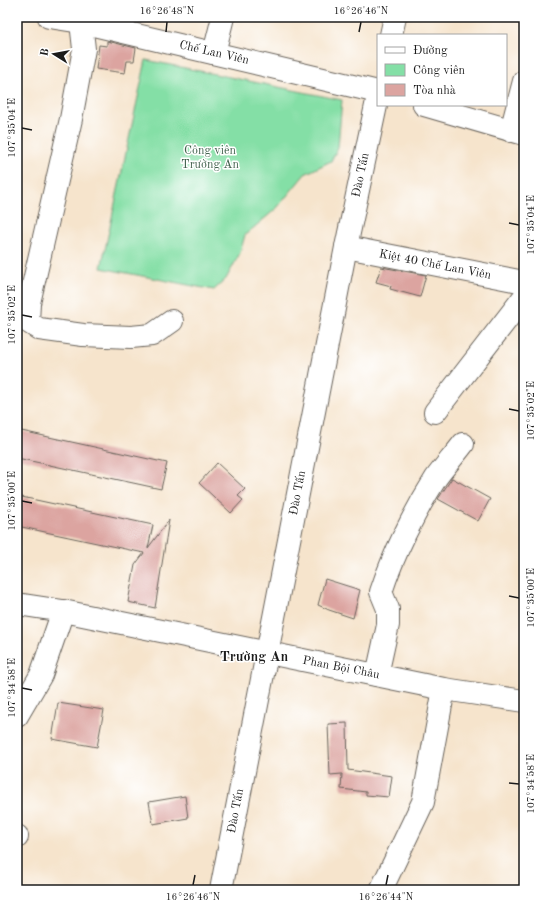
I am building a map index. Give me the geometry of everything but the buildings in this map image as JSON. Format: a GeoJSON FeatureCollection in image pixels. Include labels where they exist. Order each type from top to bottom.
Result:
{"type":"FeatureCollection","features":[{"type":"Feature","properties":{"kind":"street","name":"Chế Lan Viên"},"geometry":{"type":"LineString","coordinates":[[49,17],[82,20],[214,54],[377,92]]}},
{"type":"Feature","properties":{"kind":"street"},"geometry":{"type":"LineString","coordinates":[[214,54],[222,17]]}},
{"type":"Feature","properties":{"kind":"street"},"geometry":{"type":"LineString","coordinates":[[391,34],[395,17]]}},
{"type":"Feature","properties":{"kind":"street"},"geometry":{"type":"LineString","coordinates":[[82,20],[84,49],[71,119],[29,302],[28,322],[39,329],[83,335],[131,337],[152,335],[172,320]]}},
{"type":"Feature","properties":{"kind":"street"},"geometry":{"type":"LineString","coordinates":[[428,106],[493,124],[518,133],[524,81]]}},
{"type":"Feature","properties":{"kind":"street","name":"Đào Tấn"},"geometry":{"type":"LineString","coordinates":[[221,890],[346,247],[377,101]]}},
{"type":"Feature","properties":{"kind":"street","name":"Kiệt 40 Chế Lan Viên"},"geometry":{"type":"LineString","coordinates":[[346,247],[524,282]]}},
{"type":"Feature","properties":{"kind":"street"},"geometry":{"type":"LineString","coordinates":[[435,412],[524,297]]}},
{"type":"Feature","properties":{"kind":"street"},"geometry":{"type":"LineString","coordinates":[[377,675],[388,625],[388,609],[381,592],[386,576],[418,509],[437,478],[463,444]]}},
{"type":"Feature","properties":{"kind":"street","name":"Phan Bội Châu"},"geometry":{"type":"LineString","coordinates":[[17,604],[62,611],[444,689],[524,701]]}},
{"type":"Feature","properties":{"kind":"street"},"geometry":{"type":"LineString","coordinates":[[17,716],[40,674],[62,611]]}},
{"type":"Feature","properties":{"kind":"street"},"geometry":{"type":"LineString","coordinates":[[381,890],[423,802],[444,689]]}},
{"type":"Feature","properties":{"kind":"green space","name":"Công viên Trường An"},"geometry":{"type":"Polygon","coordinates":[[[146,60],[342,100],[338,147],[331,161],[305,174],[277,208],[245,235],[240,253],[226,279],[214,290],[101,268],[146,60]]]}},
{"type":"Feature","properties":{"kind":"district","name":"Trường An"},"geometry":{"type":"Point","coordinates":[254,657]}}]}
